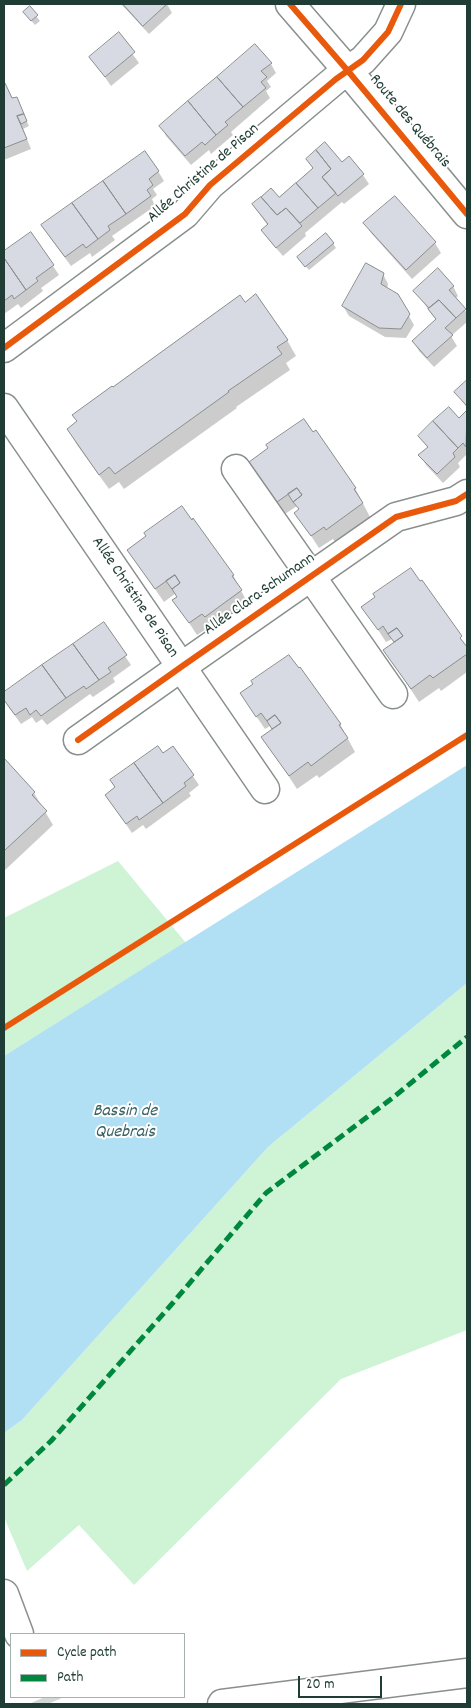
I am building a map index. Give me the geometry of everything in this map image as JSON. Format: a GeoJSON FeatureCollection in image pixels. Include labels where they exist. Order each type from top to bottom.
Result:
{"type":"FeatureCollection","features":[{"type":"Feature","properties":{"kind":"main road","name":"Route des Québrais"},"geometry":{"type":"LineString","coordinates":[[290,4],[467,214]]}},
{"type":"Feature","properties":{"kind":"main road","name":"Allée Christine de Pisan"},"geometry":{"type":"LineString","coordinates":[[4,348],[185,214],[210,185],[363,60],[388,32],[402,4]]}},
{"type":"Feature","properties":{"kind":"main road","name":"Allée Christine de Pisan"},"geometry":{"type":"LineString","coordinates":[[4,408],[265,789]]}},
{"type":"Feature","properties":{"kind":"main road","name":"Allée Clara Schumann"},"geometry":{"type":"LineString","coordinates":[[236,469],[394,694]]}},
{"type":"Feature","properties":{"kind":"main road","name":"Allée Clara Schumann"},"geometry":{"type":"LineString","coordinates":[[78,740],[396,517],[456,501],[467,494]]}},
{"type":"Feature","properties":{"kind":"main road"},"geometry":{"type":"LineString","coordinates":[[4,1594],[19,1633]]}},
{"type":"Feature","properties":{"kind":"main road"},"geometry":{"type":"LineString","coordinates":[[222,1704],[467,1673]]}},
{"type":"Feature","properties":{"kind":"green space"},"geometry":{"type":"Polygon","coordinates":[[[118,861],[186,943],[4,1056],[4,918],[118,861]]]}},
{"type":"Feature","properties":{"kind":"green space"},"geometry":{"type":"Polygon","coordinates":[[[467,983],[467,1330],[341,1379],[134,1585],[79,1525],[27,1571],[4,1517],[4,1433],[22,1420],[268,1147],[467,983]]]}},
{"type":"Feature","properties":{"kind":"water","name":"Bassin de Quebrais"},"geometry":{"type":"Polygon","coordinates":[[[467,765],[467,983],[268,1147],[22,1420],[4,1433],[4,1056],[467,765]]]}},
{"type":"Feature","properties":{"kind":"building"},"geometry":{"type":"Polygon","coordinates":[[[123,4],[167,4],[143,26],[123,4]]]}},
{"type":"Feature","properties":{"kind":"building"},"geometry":{"type":"Polygon","coordinates":[[[30,6],[38,15],[31,21],[23,12],[30,6]]]}},
{"type":"Feature","properties":{"kind":"building"},"geometry":{"type":"Polygon","coordinates":[[[119,32],[135,52],[105,77],[89,57],[119,32]]]}},
{"type":"Feature","properties":{"kind":"building"},"geometry":{"type":"Polygon","coordinates":[[[255,44],[272,63],[261,71],[267,77],[261,82],[266,88],[243,107],[217,77],[255,44]]]}},
{"type":"Feature","properties":{"kind":"building"},"geometry":{"type":"Polygon","coordinates":[[[217,77],[243,107],[225,122],[228,125],[216,135],[188,101],[217,77]]]}},
{"type":"Feature","properties":{"kind":"building"},"geometry":{"type":"Polygon","coordinates":[[[4,83],[12,98],[17,97],[24,114],[17,116],[27,139],[4,148],[4,83]]]}},
{"type":"Feature","properties":{"kind":"building"},"geometry":{"type":"Polygon","coordinates":[[[188,101],[216,135],[205,145],[202,142],[185,156],[159,126],[188,101]]]}},
{"type":"Feature","properties":{"kind":"building"},"geometry":{"type":"Polygon","coordinates":[[[24,114],[27,121],[21,124],[17,116],[24,114]]]}},
{"type":"Feature","properties":{"kind":"building"},"geometry":{"type":"Polygon","coordinates":[[[325,142],[342,162],[349,156],[364,174],[338,196],[322,177],[331,169],[316,150],[325,142]]]}},
{"type":"Feature","properties":{"kind":"building"},"geometry":{"type":"Polygon","coordinates":[[[316,150],[331,169],[322,177],[336,193],[318,208],[296,183],[313,168],[306,159],[316,150]]]}},
{"type":"Feature","properties":{"kind":"building"},"geometry":{"type":"Polygon","coordinates":[[[145,151],[159,171],[149,179],[153,185],[147,190],[151,196],[126,214],[103,181],[145,151]]]}},
{"type":"Feature","properties":{"kind":"building"},"geometry":{"type":"Polygon","coordinates":[[[103,181],[126,214],[108,226],[110,230],[98,239],[72,203],[103,181]]]}},
{"type":"Feature","properties":{"kind":"building"},"geometry":{"type":"Polygon","coordinates":[[[296,183],[318,208],[300,223],[286,208],[277,215],[261,197],[271,188],[279,197],[296,183]]]}},
{"type":"Feature","properties":{"kind":"building"},"geometry":{"type":"Polygon","coordinates":[[[395,196],[436,242],[406,270],[363,223],[395,196]]]}},
{"type":"Feature","properties":{"kind":"building"},"geometry":{"type":"Polygon","coordinates":[[[261,197],[277,215],[286,208],[302,226],[276,248],[261,230],[268,224],[252,204],[261,197]]]}},
{"type":"Feature","properties":{"kind":"building"},"geometry":{"type":"Polygon","coordinates":[[[72,203],[98,239],[86,248],[83,244],[65,257],[41,225],[72,203]]]}},
{"type":"Feature","properties":{"kind":"building"},"geometry":{"type":"Polygon","coordinates":[[[31,232],[54,265],[36,278],[38,281],[26,290],[4,258],[4,251],[31,232]]]}},
{"type":"Feature","properties":{"kind":"building"},"geometry":{"type":"Polygon","coordinates":[[[326,233],[334,243],[305,267],[297,257],[326,233]]]}},
{"type":"Feature","properties":{"kind":"building"},"geometry":{"type":"Polygon","coordinates":[[[4,258],[26,290],[14,299],[12,295],[4,301],[4,258]]]}},
{"type":"Feature","properties":{"kind":"building"},"geometry":{"type":"Polygon","coordinates":[[[366,263],[384,273],[381,284],[398,294],[410,314],[401,329],[379,328],[342,306],[366,263]]]}},
{"type":"Feature","properties":{"kind":"building"},"geometry":{"type":"Polygon","coordinates":[[[438,268],[454,286],[449,290],[466,309],[456,318],[439,300],[429,308],[413,291],[438,268]]]}},
{"type":"Feature","properties":{"kind":"building"},"geometry":{"type":"Polygon","coordinates":[[[256,294],[288,340],[277,347],[282,354],[115,474],[109,467],[99,475],[67,429],[77,421],[72,415],[240,295],[245,302],[256,294]]]}},
{"type":"Feature","properties":{"kind":"building"},"geometry":{"type":"Polygon","coordinates":[[[439,300],[456,318],[445,328],[453,335],[427,358],[412,341],[436,319],[428,309],[439,300]]]}},
{"type":"Feature","properties":{"kind":"building"},"geometry":{"type":"Polygon","coordinates":[[[467,380],[467,406],[454,392],[467,380]]]}},
{"type":"Feature","properties":{"kind":"building"},"geometry":{"type":"Polygon","coordinates":[[[449,407],[459,418],[467,410],[466,447],[463,443],[458,448],[433,421],[449,407]]]}},
{"type":"Feature","properties":{"kind":"building"},"geometry":{"type":"Polygon","coordinates":[[[304,419],[313,432],[316,430],[356,488],[354,489],[363,503],[326,530],[324,527],[311,536],[294,513],[299,509],[293,502],[302,495],[297,488],[277,502],[249,462],[268,448],[266,445],[304,419]]]}},
{"type":"Feature","properties":{"kind":"building"},"geometry":{"type":"Polygon","coordinates":[[[433,421],[458,448],[453,453],[455,457],[437,474],[418,455],[428,447],[418,436],[433,421]]]}},
{"type":"Feature","properties":{"kind":"building"},"geometry":{"type":"Polygon","coordinates":[[[297,488],[302,495],[293,502],[288,494],[297,488]]]}},
{"type":"Feature","properties":{"kind":"building"},"geometry":{"type":"Polygon","coordinates":[[[182,506],[192,520],[193,518],[234,575],[232,576],[242,590],[205,617],[202,614],[189,623],[172,600],[177,597],[172,589],[180,583],[175,575],[155,589],[127,550],[146,536],[144,533],[182,506]]]}},
{"type":"Feature","properties":{"kind":"building"},"geometry":{"type":"Polygon","coordinates":[[[411,568],[420,581],[422,580],[462,636],[460,638],[467,647],[467,654],[433,678],[430,675],[411,689],[383,650],[403,636],[397,628],[388,634],[383,626],[378,630],[361,607],[375,597],[373,594],[411,568]]]}},
{"type":"Feature","properties":{"kind":"building"},"geometry":{"type":"Polygon","coordinates":[[[175,575],[180,583],[172,589],[166,581],[175,575]]]}},
{"type":"Feature","properties":{"kind":"building"},"geometry":{"type":"Polygon","coordinates":[[[104,622],[127,655],[108,668],[111,672],[99,680],[73,644],[104,622]]]}},
{"type":"Feature","properties":{"kind":"building"},"geometry":{"type":"Polygon","coordinates":[[[397,628],[403,636],[394,642],[388,634],[397,628]]]}},
{"type":"Feature","properties":{"kind":"building"},"geometry":{"type":"Polygon","coordinates":[[[73,644],[99,680],[86,689],[84,686],[66,698],[42,665],[73,644]]]}},
{"type":"Feature","properties":{"kind":"building"},"geometry":{"type":"Polygon","coordinates":[[[289,655],[300,667],[341,724],[339,725],[348,738],[311,766],[308,762],[289,776],[261,737],[281,723],[275,715],[267,721],[261,713],[256,717],[240,693],[253,684],[251,681],[289,655]]]}},
{"type":"Feature","properties":{"kind":"building"},"geometry":{"type":"Polygon","coordinates":[[[42,665],[66,698],[41,716],[36,710],[30,715],[26,708],[15,715],[4,700],[4,692],[42,665]]]}},
{"type":"Feature","properties":{"kind":"building"},"geometry":{"type":"Polygon","coordinates":[[[275,715],[281,723],[272,729],[267,721],[275,715]]]}},
{"type":"Feature","properties":{"kind":"building"},"geometry":{"type":"Polygon","coordinates":[[[158,746],[163,753],[173,746],[194,775],[184,783],[186,786],[163,803],[134,763],[158,746]]]}},
{"type":"Feature","properties":{"kind":"building"},"geometry":{"type":"Polygon","coordinates":[[[4,758],[35,792],[32,795],[47,811],[4,851],[4,758]]]}},
{"type":"Feature","properties":{"kind":"building"},"geometry":{"type":"Polygon","coordinates":[[[134,763],[163,803],[139,820],[137,816],[126,824],[105,795],[115,787],[110,780],[134,763]]]}},
{"type":"Feature","properties":{"kind":"tunnel"},"geometry":{"type":"LineString","coordinates":[[45,1698],[48,1704]]}},
{"type":"Feature","properties":{"kind":"marked path"},"geometry":{"type":"LineString","coordinates":[[4,1485],[51,1441],[171,1305],[266,1193],[395,1096],[467,1037]]}},
{"type":"Feature","properties":{"kind":"cycle path"},"geometry":{"type":"LineString","coordinates":[[290,4],[467,214]]}},
{"type":"Feature","properties":{"kind":"cycle path"},"geometry":{"type":"LineString","coordinates":[[4,348],[185,214],[210,185],[336,79],[363,60],[388,32],[401,4]]}},
{"type":"Feature","properties":{"kind":"cycle path"},"geometry":{"type":"LineString","coordinates":[[78,740],[396,517],[456,501],[467,494]]}},
{"type":"Feature","properties":{"kind":"cycle path"},"geometry":{"type":"LineString","coordinates":[[4,1028],[467,735]]}}]}
